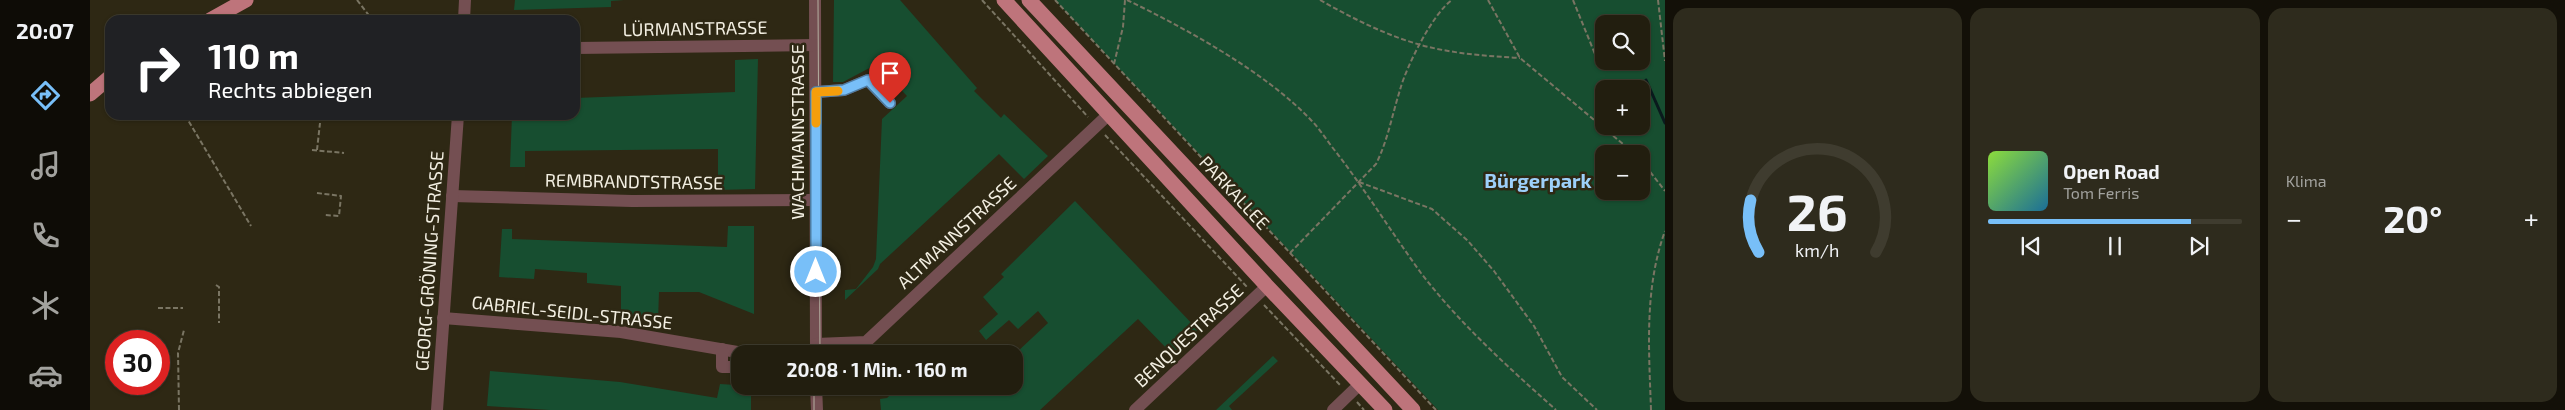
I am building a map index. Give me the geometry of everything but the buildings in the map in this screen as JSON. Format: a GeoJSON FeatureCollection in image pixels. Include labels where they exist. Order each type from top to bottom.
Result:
{"type":"FeatureCollection","features":[{"type":"Feature","properties":{"kind":"main road"},"geometry":{"type":"LineString","coordinates":[[219,15],[246,0]]}},
{"type":"Feature","properties":{"kind":"main road"},"geometry":{"type":"LineString","coordinates":[[1004,0],[1108,115],[1261,292],[1355,389],[1385,410]]}},
{"type":"Feature","properties":{"kind":"main road","name":"PARKALLEE"},"geometry":{"type":"LineString","coordinates":[[1029,0],[1413,410]]}},
{"type":"Feature","properties":{"kind":"main road"},"geometry":{"type":"LineString","coordinates":[[90,83],[105,79]]}},
{"type":"Feature","properties":{"kind":"main road"},"geometry":{"type":"LineString","coordinates":[[90,94],[105,81]]}},
{"type":"Feature","properties":{"kind":"street"},"geometry":{"type":"LineString","coordinates":[[464,15],[466,0]]}},
{"type":"Feature","properties":{"kind":"street","name":"WACHMANNSTRASSE"},"geometry":{"type":"LineString","coordinates":[[815,0],[816,345]]}},
{"type":"Feature","properties":{"kind":"street","name":"LÜRMANSTRASSE"},"geometry":{"type":"LineString","coordinates":[[580,48],[815,45]]}},
{"type":"Feature","properties":{"kind":"street"},"geometry":{"type":"LineString","coordinates":[[816,92],[844,90],[868,80],[890,103]]}},
{"type":"Feature","properties":{"kind":"street","name":"ALTMANNSTRASSE"},"geometry":{"type":"LineString","coordinates":[[847,345],[866,342],[1108,115]]}},
{"type":"Feature","properties":{"kind":"street","name":"GEORG-GRÖNING-STRASSE"},"geometry":{"type":"LineString","coordinates":[[437,410],[458,120]]}},
{"type":"Feature","properties":{"kind":"street","name":"REMBRANDTSTRASSE"},"geometry":{"type":"LineString","coordinates":[[452,196],[632,201],[816,200]]}},
{"type":"Feature","properties":{"kind":"street","name":"BENQUESTRASSE"},"geometry":{"type":"LineString","coordinates":[[1136,410],[1261,292]]}},
{"type":"Feature","properties":{"kind":"street","name":"GABRIEL-SEIDL-STRASSE"},"geometry":{"type":"LineString","coordinates":[[444,318],[621,332],[731,351]]}},
{"type":"Feature","properties":{"kind":"street"},"geometry":{"type":"LineString","coordinates":[[722,349],[722,367],[731,368]]}},
{"type":"Feature","properties":{"kind":"street"},"geometry":{"type":"LineString","coordinates":[[1333,410],[1355,389]]}},
{"type":"Feature","properties":{"kind":"street"},"geometry":{"type":"LineString","coordinates":[[816,395],[817,410]]}},
{"type":"Feature","properties":{"kind":"path"},"geometry":{"type":"LineString","coordinates":[[357,0],[370,15]]}},
{"type":"Feature","properties":{"kind":"path"},"geometry":{"type":"LineString","coordinates":[[982,0],[1096,126],[1244,284]]}},
{"type":"Feature","properties":{"kind":"path","name":"PARKALLEE"},"geometry":{"type":"LineString","coordinates":[[1055,0],[1436,410]]}},
{"type":"Feature","properties":{"kind":"path"},"geometry":{"type":"LineString","coordinates":[[1114,65],[1126,0],[1178,27],[1272,87],[1310,120],[1358,182],[1421,273],[1461,321],[1501,361],[1556,410]]}},
{"type":"Feature","properties":{"kind":"path"},"geometry":{"type":"LineString","coordinates":[[1320,0],[1364,24],[1420,45],[1461,53],[1520,58]]}},
{"type":"Feature","properties":{"kind":"path"},"geometry":{"type":"LineString","coordinates":[[1290,252],[1376,164],[1384,150],[1400,87],[1435,17],[1452,0]]}},
{"type":"Feature","properties":{"kind":"path"},"geometry":{"type":"LineString","coordinates":[[1488,0],[1520,58],[1624,145]]}},
{"type":"Feature","properties":{"kind":"path"},"geometry":{"type":"LineString","coordinates":[[1573,0],[1595,54]]}},
{"type":"Feature","properties":{"kind":"path"},"geometry":{"type":"LineString","coordinates":[[1658,0],[1665,61]]}},
{"type":"Feature","properties":{"kind":"path"},"geometry":{"type":"LineString","coordinates":[[188,120],[251,226]]}},
{"type":"Feature","properties":{"kind":"path"},"geometry":{"type":"LineString","coordinates":[[317,150],[320,123]]}},
{"type":"Feature","properties":{"kind":"path"},"geometry":{"type":"LineString","coordinates":[[312,150],[344,153]]}},
{"type":"Feature","properties":{"kind":"path"},"geometry":{"type":"LineString","coordinates":[[1650,172],[1665,191]]}},
{"type":"Feature","properties":{"kind":"path"},"geometry":{"type":"LineString","coordinates":[[1358,182],[1432,209],[1468,241],[1494,271],[1534,326],[1562,377],[1597,410]]}},
{"type":"Feature","properties":{"kind":"path"},"geometry":{"type":"LineString","coordinates":[[317,193],[341,196],[339,216],[324,215]]}},
{"type":"Feature","properties":{"kind":"path"},"geometry":{"type":"LineString","coordinates":[[1651,410],[1649,310],[1655,266],[1665,231]]}},
{"type":"Feature","properties":{"kind":"path"},"geometry":{"type":"LineString","coordinates":[[216,285],[219,287],[219,323]]}},
{"type":"Feature","properties":{"kind":"path"},"geometry":{"type":"LineString","coordinates":[[1261,292],[1355,389]]}},
{"type":"Feature","properties":{"kind":"path"},"geometry":{"type":"LineString","coordinates":[[158,308],[183,308]]}},
{"type":"Feature","properties":{"kind":"path"},"geometry":{"type":"LineString","coordinates":[[179,410],[178,353],[184,330]]}},
{"type":"Feature","properties":{"kind":"green space"},"geometry":{"type":"Polygon","coordinates":[[[515,0],[624,0],[611,1],[611,7],[514,10],[515,0]]]}},
{"type":"Feature","properties":{"kind":"green space"},"geometry":{"type":"Polygon","coordinates":[[[834,0],[900,0],[977,88],[974,91],[1001,118],[1004,114],[1048,156],[1024,179],[999,154],[880,264],[878,269],[845,300],[845,290],[856,289],[873,267],[876,259],[882,119],[907,96],[877,64],[843,82],[833,82],[834,0]]]}},
{"type":"Feature","properties":{"kind":"green space","name":"Bürgerpark"},"geometry":{"type":"Polygon","coordinates":[[[1055,0],[1665,0],[1665,410],[1438,410],[1055,0]]]}},
{"type":"Feature","properties":{"kind":"green space"},"geometry":{"type":"Polygon","coordinates":[[[758,59],[755,189],[718,190],[718,149],[525,151],[525,167],[510,167],[512,120],[580,120],[580,98],[735,92],[735,60],[758,59]]]}},
{"type":"Feature","properties":{"kind":"green space"},"geometry":{"type":"Polygon","coordinates":[[[1075,201],[1198,330],[1172,354],[1138,319],[1040,410],[881,410],[880,399],[887,398],[890,395],[1023,395],[1023,346],[1048,323],[1038,311],[1018,329],[1009,320],[986,340],[979,331],[998,314],[983,297],[1004,277],[1001,274],[1075,201]]]}},
{"type":"Feature","properties":{"kind":"green space"},"geometry":{"type":"Polygon","coordinates":[[[728,226],[754,226],[754,314],[699,292],[659,292],[658,321],[621,321],[621,286],[587,283],[587,273],[535,269],[534,279],[499,277],[502,229],[512,229],[512,239],[727,247],[728,226]]]}},
{"type":"Feature","properties":{"kind":"green space"},"geometry":{"type":"Polygon","coordinates":[[[1273,356],[1278,361],[1229,406],[1232,410],[1216,410],[1273,356]]]}},
{"type":"Feature","properties":{"kind":"green space"},"geometry":{"type":"Polygon","coordinates":[[[490,371],[620,382],[717,398],[720,384],[731,385],[731,395],[751,395],[751,410],[550,410],[487,406],[490,371]]]}},
{"type":"Feature","properties":{"kind":"waterway"},"geometry":{"type":"LineString","coordinates":[[1650,89],[1665,123]]}},
{"type":"Feature","properties":{"kind":"tram line"},"geometry":{"type":"LineString","coordinates":[[818,0],[820,345]]}},
{"type":"Feature","properties":{"kind":"tram line"},"geometry":{"type":"LineString","coordinates":[[814,395],[814,410]]}},
{"type":"Feature","properties":{"kind":"slow traffic"},"geometry":{"type":"LineString","coordinates":[[816,123],[816,92],[838,91]]}},
{"type":"Feature","properties":{"kind":"district","name":"Bürgerpark"},"geometry":{"type":"Point","coordinates":[1538,181]}},
{"type":"Feature","properties":{"kind":"route"},"geometry":{"type":"LineString","coordinates":[[816,272],[816,92],[844,90],[868,80],[890,103]]}}]}
